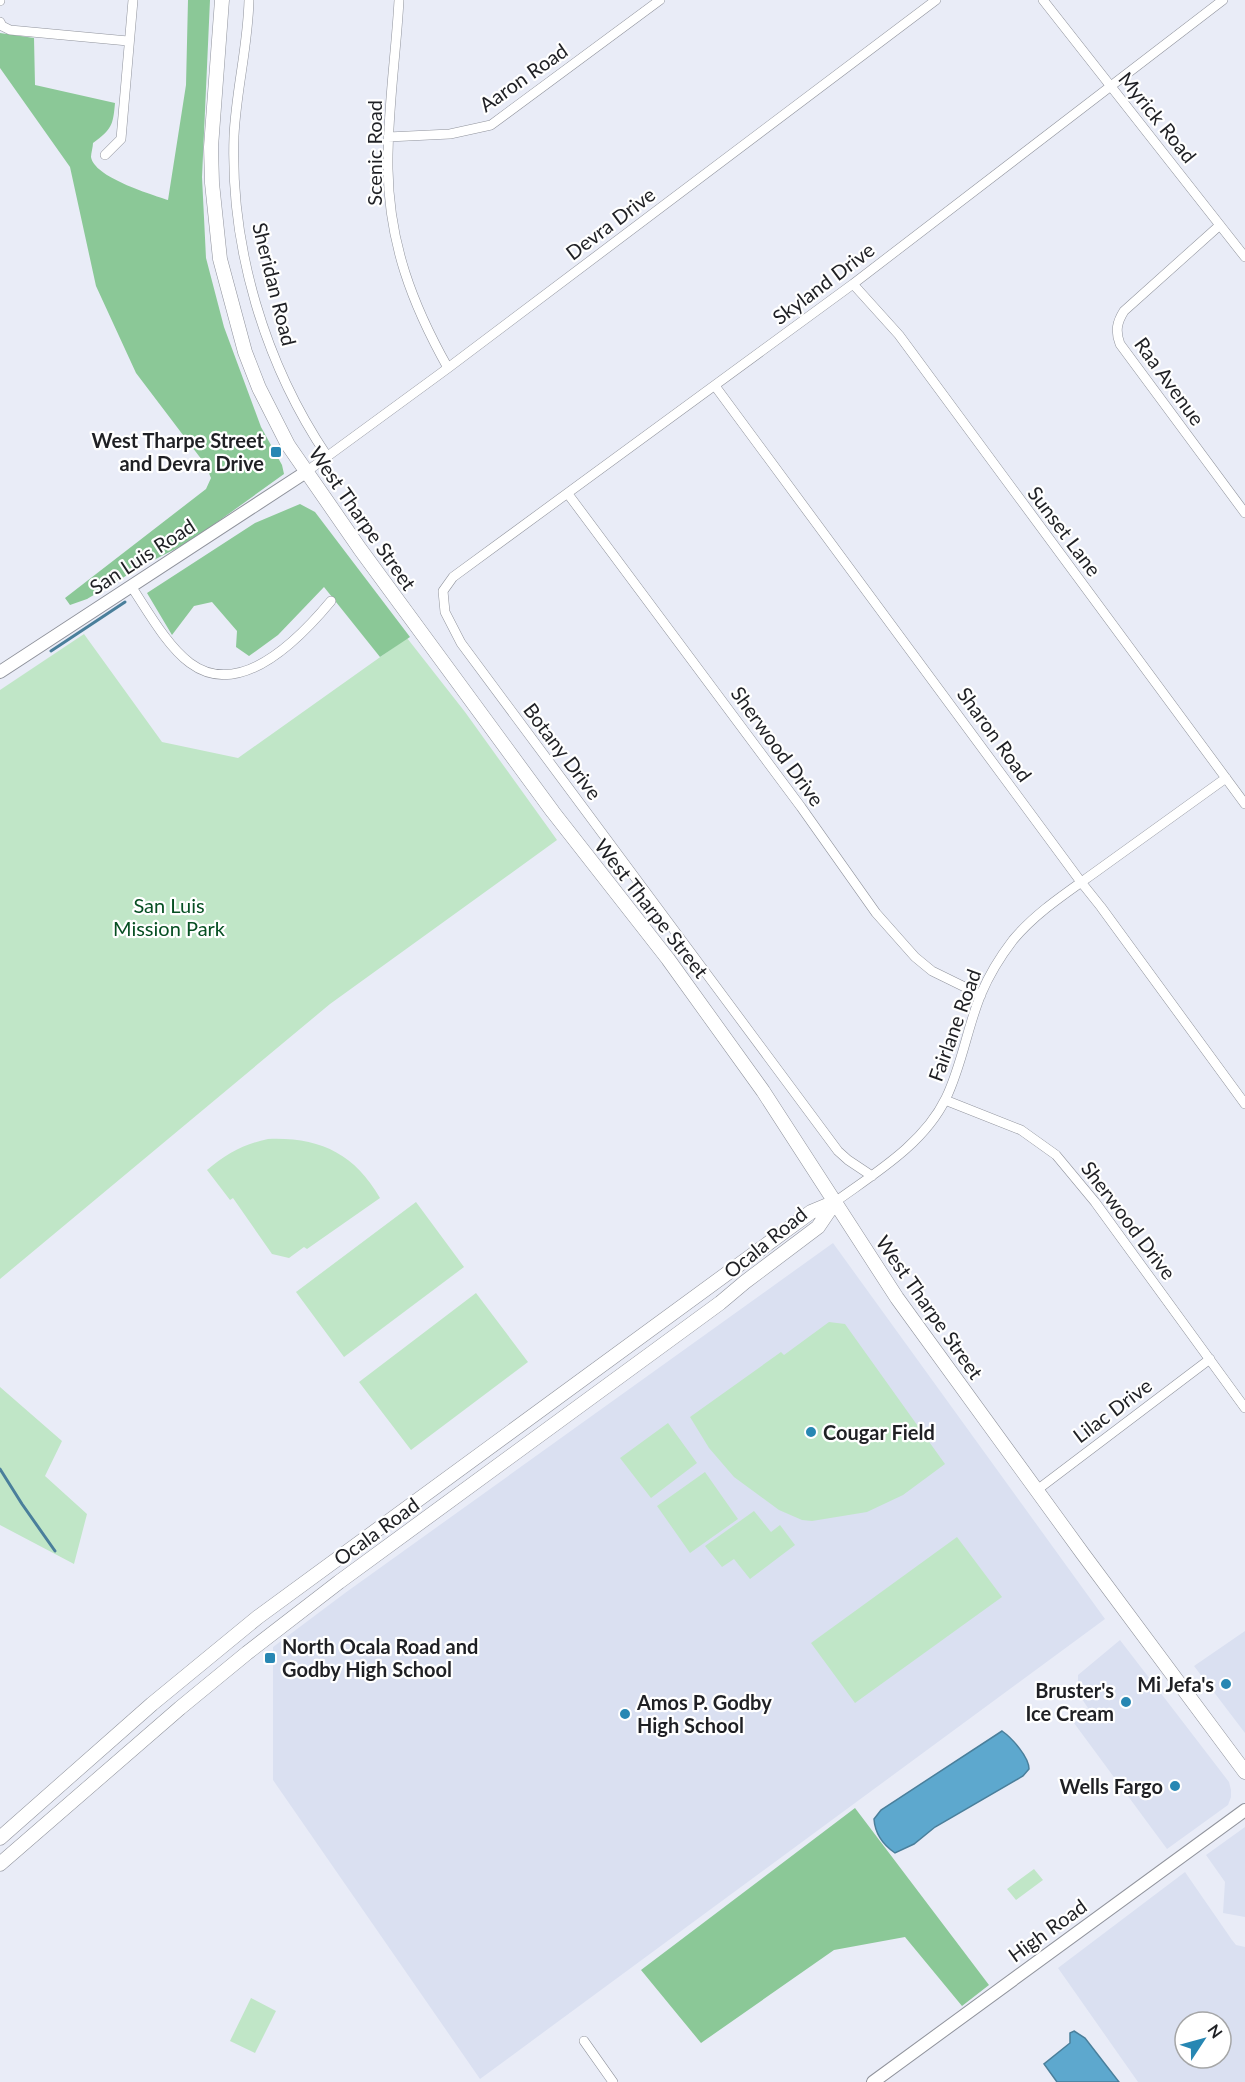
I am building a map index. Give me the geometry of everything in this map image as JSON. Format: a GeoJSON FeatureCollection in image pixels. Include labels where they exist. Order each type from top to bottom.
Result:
{"type":"FeatureCollection","features":[{"type":"Feature","properties":{"kind":"main road","name":"West Tharpe Street"},"geometry":{"type":"LineString","coordinates":[[222,0],[211,147],[212,183],[220,259],[245,352],[280,431],[306,472],[553,812],[675,968],[764,1091],[897,1298],[1245,1772]]}},
{"type":"Feature","properties":{"kind":"main road","name":"Ocala Road"},"geometry":{"type":"LineString","coordinates":[[0,1838],[203,1662],[327,1566],[811,1212],[835,1202]]}},
{"type":"Feature","properties":{"kind":"main road","name":"Ocala Road"},"geometry":{"type":"LineString","coordinates":[[0,1864],[208,1685],[339,1582],[657,1350],[818,1227],[835,1202]]}},
{"type":"Feature","properties":{"kind":"main road"},"geometry":{"type":"LineString","coordinates":[[644,1333],[657,1350]]}},
{"type":"Feature","properties":{"kind":"main road"},"geometry":{"type":"LineString","coordinates":[[349,1550],[361,1566]]}},
{"type":"Feature","properties":{"kind":"main road"},"geometry":{"type":"LineString","coordinates":[[327,1566],[339,1582]]}},
{"type":"Feature","properties":{"kind":"main road"},"geometry":{"type":"LineString","coordinates":[[203,1662],[208,1685]]}},
{"type":"Feature","properties":{"kind":"main road"},"geometry":{"type":"LineString","coordinates":[[97,1753],[110,1768]]}},
{"type":"Feature","properties":{"kind":"main road"},"geometry":{"type":"LineString","coordinates":[[81,1766],[95,1781]]}},
{"type":"Feature","properties":{"kind":"street"},"geometry":{"type":"LineString","coordinates":[[105,155],[121,139],[133,0]]}},
{"type":"Feature","properties":{"kind":"street","name":"Sheridan Road"},"geometry":{"type":"LineString","coordinates":[[249,0],[234,138],[239,223],[247,265],[271,349],[307,427],[327,456]]}},
{"type":"Feature","properties":{"kind":"street","name":"Scenic Road"},"geometry":{"type":"LineString","coordinates":[[399,0],[388,137],[389,199],[401,264],[410,292],[428,333],[448,368]]}},
{"type":"Feature","properties":{"kind":"street","name":"Aaron Road"},"geometry":{"type":"LineString","coordinates":[[388,137],[450,134],[491,125],[660,0]]}},
{"type":"Feature","properties":{"kind":"street","name":"Devra Drive"},"geometry":{"type":"LineString","coordinates":[[306,472],[448,368],[936,0]]}},
{"type":"Feature","properties":{"kind":"street","name":"Myrick Road"},"geometry":{"type":"LineString","coordinates":[[1043,0],[1245,257]]}},
{"type":"Feature","properties":{"kind":"street","name":"Skyland Drive"},"geometry":{"type":"LineString","coordinates":[[443,591],[453,577],[853,284],[1223,0]]}},
{"type":"Feature","properties":{"kind":"street"},"geometry":{"type":"LineString","coordinates":[[0,23],[10,30],[128,41]]}},
{"type":"Feature","properties":{"kind":"street","name":"Raa Avenue"},"geometry":{"type":"LineString","coordinates":[[1220,225],[1124,311],[1119,320],[1117,335],[1120,344],[1245,513]]}},
{"type":"Feature","properties":{"kind":"street","name":"Sunset Lane"},"geometry":{"type":"LineString","coordinates":[[853,284],[899,335],[1245,804]]}},
{"type":"Feature","properties":{"kind":"street","name":"Sharon Road"},"geometry":{"type":"LineString","coordinates":[[715,386],[1245,1104]]}},
{"type":"Feature","properties":{"kind":"street","name":"San Luis Road"},"geometry":{"type":"LineString","coordinates":[[0,672],[306,472]]}},
{"type":"Feature","properties":{"kind":"street","name":"Sherwood Drive"},"geometry":{"type":"LineString","coordinates":[[568,494],[801,807],[876,913],[915,957],[932,971],[981,995]]}},
{"type":"Feature","properties":{"kind":"street"},"geometry":{"type":"LineString","coordinates":[[131,586],[185,659],[204,671],[226,675],[255,668],[277,653],[308,629],[332,601]]}},
{"type":"Feature","properties":{"kind":"street","name":"Botany Drive"},"geometry":{"type":"LineString","coordinates":[[443,591],[444,612],[461,643],[838,1150],[848,1160],[872,1176]]}},
{"type":"Feature","properties":{"kind":"street","name":"Fairlane Road"},"geometry":{"type":"LineString","coordinates":[[835,1202],[895,1159],[915,1140],[945,1100],[961,1060],[981,995],[994,967],[1013,940],[1028,924],[1081,882],[1226,778]]}},
{"type":"Feature","properties":{"kind":"street","name":"Sherwood Drive"},"geometry":{"type":"LineString","coordinates":[[945,1100],[1021,1130],[1056,1155],[1095,1202],[1245,1407]]}},
{"type":"Feature","properties":{"kind":"street","name":"Lilac Drive"},"geometry":{"type":"LineString","coordinates":[[1037,1491],[1210,1359]]}},
{"type":"Feature","properties":{"kind":"street","name":"High Road"},"geometry":{"type":"LineString","coordinates":[[873,2082],[1245,1810]]}},
{"type":"Feature","properties":{"kind":"street"},"geometry":{"type":"LineString","coordinates":[[584,2041],[613,2082]]}},
{"type":"Feature","properties":{"kind":"shaded area","name":"Amos P. Godby High School"},"geometry":{"type":"Polygon","coordinates":[[[833,1243],[1105,1619],[480,2079],[273,1780],[273,1647],[833,1243]]]}},
{"type":"Feature","properties":{"kind":"shaded area","name":"Mi Jefa's"},"geometry":{"type":"Polygon","coordinates":[[[1245,1631],[1245,1733],[1194,1666],[1245,1631]]]}},
{"type":"Feature","properties":{"kind":"shaded area"},"geometry":{"type":"Polygon","coordinates":[[[1120,1640],[1229,1782],[1231,1790],[1228,1805],[1167,1849],[1074,1723],[1090,1711],[1078,1693],[1078,1675],[1120,1640]]]}},
{"type":"Feature","properties":{"kind":"shaded area"},"geometry":{"type":"Polygon","coordinates":[[[1245,1827],[1245,1917],[1223,1913],[1225,1882],[1206,1855],[1245,1827]]]}},
{"type":"Feature","properties":{"kind":"shaded area"},"geometry":{"type":"Polygon","coordinates":[[[1185,1872],[1236,1945],[1245,1947],[1245,2082],[1138,2082],[1058,1968],[1185,1872]]]}},
{"type":"Feature","properties":{"kind":"green space"},"geometry":{"type":"Polygon","coordinates":[[[188,0],[210,0],[202,177],[206,258],[224,327],[261,427],[282,465],[284,474],[191,541],[146,564],[87,599],[70,605],[65,598],[206,489],[211,478],[205,464],[136,373],[96,286],[70,167],[0,68],[0,33],[34,38],[35,85],[115,103],[110,126],[93,143],[91,157],[94,164],[124,184],[168,200],[186,85],[188,0]]]}},
{"type":"Feature","properties":{"kind":"green space"},"geometry":{"type":"Polygon","coordinates":[[[300,504],[315,512],[410,637],[380,657],[324,587],[278,635],[249,656],[236,647],[237,631],[212,602],[194,606],[172,635],[147,593],[255,523],[300,504]]]}},
{"type":"Feature","properties":{"kind":"green space","name":"San Luis Mission Park"},"geometry":{"type":"Polygon","coordinates":[[[84,634],[162,742],[238,758],[407,638],[465,712],[557,840],[330,1004],[0,1279],[0,690],[84,634]]]}},
{"type":"Feature","properties":{"kind":"green space"},"geometry":{"type":"Polygon","coordinates":[[[268,1139],[303,1141],[333,1151],[347,1159],[359,1170],[380,1198],[307,1249],[304,1247],[289,1258],[272,1254],[233,1198],[230,1200],[207,1170],[236,1150],[268,1139]]]}},
{"type":"Feature","properties":{"kind":"green space"},"geometry":{"type":"Polygon","coordinates":[[[416,1202],[464,1267],[344,1357],[296,1292],[416,1202]]]}},
{"type":"Feature","properties":{"kind":"green space"},"geometry":{"type":"Polygon","coordinates":[[[476,1293],[528,1362],[411,1450],[359,1382],[476,1293]]]}},
{"type":"Feature","properties":{"kind":"green space","name":"Cougar Field"},"geometry":{"type":"Polygon","coordinates":[[[829,1322],[845,1324],[945,1464],[903,1495],[867,1512],[812,1521],[802,1520],[779,1510],[734,1477],[709,1448],[690,1417],[781,1352],[784,1355],[829,1322]]]}},
{"type":"Feature","properties":{"kind":"green space"},"geometry":{"type":"Polygon","coordinates":[[[0,1387],[62,1441],[45,1476],[87,1514],[74,1564],[0,1525],[0,1387]]]}},
{"type":"Feature","properties":{"kind":"green space"},"geometry":{"type":"Polygon","coordinates":[[[668,1423],[697,1463],[651,1498],[620,1458],[668,1423]]]}},
{"type":"Feature","properties":{"kind":"green space"},"geometry":{"type":"Polygon","coordinates":[[[705,1472],[738,1519],[690,1553],[657,1506],[705,1472]]]}},
{"type":"Feature","properties":{"kind":"green space"},"geometry":{"type":"Polygon","coordinates":[[[754,1511],[771,1532],[780,1525],[795,1545],[750,1579],[734,1559],[722,1567],[705,1546],[754,1511]]]}},
{"type":"Feature","properties":{"kind":"green space"},"geometry":{"type":"Polygon","coordinates":[[[957,1537],[1002,1597],[855,1703],[811,1643],[957,1537]]]}},
{"type":"Feature","properties":{"kind":"green space"},"geometry":{"type":"Polygon","coordinates":[[[855,1808],[989,1985],[962,2006],[905,1937],[834,1950],[701,2043],[641,1970],[855,1808]]]}},
{"type":"Feature","properties":{"kind":"green space"},"geometry":{"type":"Polygon","coordinates":[[[1034,1869],[1043,1880],[1016,1900],[1007,1889],[1034,1869]]]}},
{"type":"Feature","properties":{"kind":"green space"},"geometry":{"type":"Polygon","coordinates":[[[251,1998],[276,2011],[255,2053],[230,2041],[251,1998]]]}},
{"type":"Feature","properties":{"kind":"water"},"geometry":{"type":"Polygon","coordinates":[[[1002,1731],[1015,1743],[1026,1759],[1029,1769],[1023,1776],[935,1827],[914,1844],[895,1853],[886,1846],[878,1834],[874,1819],[881,1810],[1002,1731]]]}},
{"type":"Feature","properties":{"kind":"water"},"geometry":{"type":"Polygon","coordinates":[[[1074,2031],[1085,2038],[1119,2082],[1057,2082],[1044,2064],[1070,2043],[1070,2033],[1074,2031]]]}},
{"type":"Feature","properties":{"kind":"waterway"},"geometry":{"type":"LineString","coordinates":[[51,651],[125,602]]}},
{"type":"Feature","properties":{"kind":"waterway"},"geometry":{"type":"LineString","coordinates":[[0,1469],[55,1551]]}},
{"type":"Feature","properties":{"kind":"place","name":"West Tharpe Street and Devra Drive"},"geometry":{"type":"Point","coordinates":[276,452]}},
{"type":"Feature","properties":{"kind":"place","name":"Cougar Field"},"geometry":{"type":"Point","coordinates":[811,1432]}},
{"type":"Feature","properties":{"kind":"place","name":"North Ocala Road and Godby High School"},"geometry":{"type":"Point","coordinates":[270,1658]}},
{"type":"Feature","properties":{"kind":"place","name":"Mi Jefa's"},"geometry":{"type":"Point","coordinates":[1226,1684]}},
{"type":"Feature","properties":{"kind":"place","name":"Bruster's Ice Cream"},"geometry":{"type":"Point","coordinates":[1126,1702]}},
{"type":"Feature","properties":{"kind":"place","name":"Amos P. Godby High School"},"geometry":{"type":"Point","coordinates":[625,1714]}},
{"type":"Feature","properties":{"kind":"place","name":"Wells Fargo"},"geometry":{"type":"Point","coordinates":[1175,1786]}}]}
